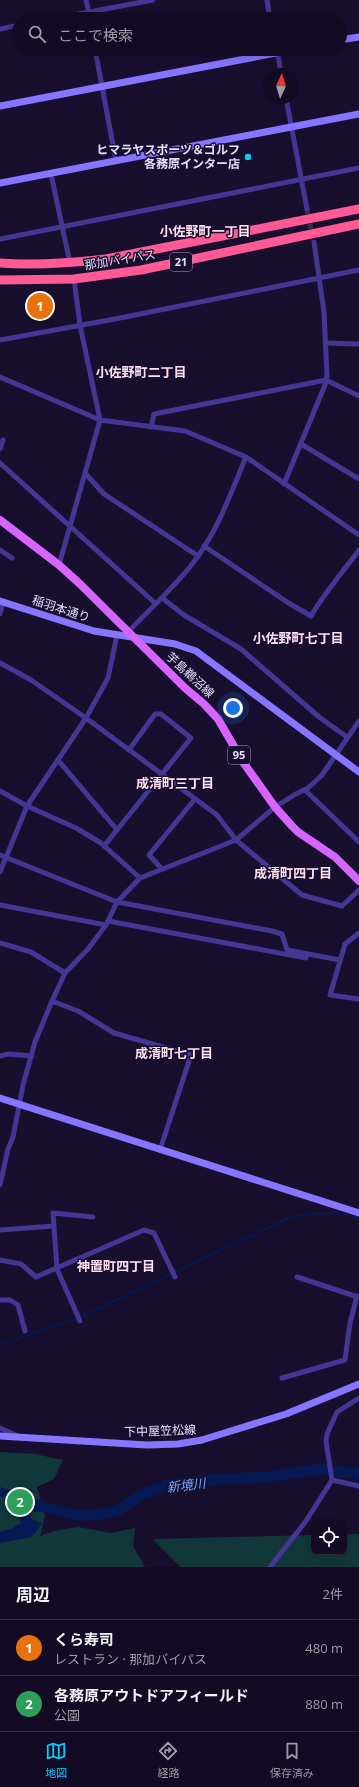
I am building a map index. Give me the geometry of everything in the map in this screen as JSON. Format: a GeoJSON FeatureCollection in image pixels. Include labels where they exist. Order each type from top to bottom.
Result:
{"type":"FeatureCollection","features":[{"type":"Feature","properties":{"kind":"highway","name":"那加バイパス"},"geometry":{"type":"LineString","coordinates":[[0,263],[70,263],[106,259],[359,209]]}},
{"type":"Feature","properties":{"kind":"highway","name":"那加バイパス"},"geometry":{"type":"LineString","coordinates":[[0,280],[74,279],[141,270],[359,224]]}},
{"type":"Feature","properties":{"kind":"main road","name":"芋島鵜沼線"},"geometry":{"type":"LineString","coordinates":[[0,520],[59,565],[218,719],[243,762],[275,807],[298,832],[334,857],[359,881]]}},
{"type":"Feature","properties":{"kind":"street"},"geometry":{"type":"LineString","coordinates":[[86,0],[88,12],[153,0]]}},
{"type":"Feature","properties":{"kind":"street"},"geometry":{"type":"LineString","coordinates":[[267,0],[269,12]]}},
{"type":"Feature","properties":{"kind":"street"},"geometry":{"type":"LineString","coordinates":[[0,29],[12,26]]}},
{"type":"Feature","properties":{"kind":"street"},"geometry":{"type":"LineString","coordinates":[[347,39],[359,37]]}},
{"type":"Feature","properties":{"kind":"street"},"geometry":{"type":"LineString","coordinates":[[96,56],[116,161]]}},
{"type":"Feature","properties":{"kind":"street"},"geometry":{"type":"LineString","coordinates":[[0,106],[252,56]]}},
{"type":"Feature","properties":{"kind":"street"},"geometry":{"type":"LineString","coordinates":[[278,56],[280,68]]}},
{"type":"Feature","properties":{"kind":"street"},"geometry":{"type":"LineString","coordinates":[[287,104],[307,209]]}},
{"type":"Feature","properties":{"kind":"street"},"geometry":{"type":"LineString","coordinates":[[0,184],[359,114]]}},
{"type":"Feature","properties":{"kind":"street"},"geometry":{"type":"LineString","coordinates":[[0,239],[359,168]]}},
{"type":"Feature","properties":{"kind":"street"},"geometry":{"type":"LineString","coordinates":[[51,174],[70,263]]}},
{"type":"Feature","properties":{"kind":"street"},"geometry":{"type":"LineString","coordinates":[[284,484],[326,380],[320,278],[314,242]]}},
{"type":"Feature","properties":{"kind":"street"},"geometry":{"type":"LineString","coordinates":[[0,340],[359,270]]}},
{"type":"Feature","properties":{"kind":"street"},"geometry":{"type":"LineString","coordinates":[[59,565],[86,474],[100,420],[80,325],[74,279]]}},
{"type":"Feature","properties":{"kind":"street"},"geometry":{"type":"LineString","coordinates":[[325,343],[359,344]]}},
{"type":"Feature","properties":{"kind":"street"},"geometry":{"type":"LineString","coordinates":[[0,377],[100,420],[185,431],[246,457],[359,535]]}},
{"type":"Feature","properties":{"kind":"street"},"geometry":{"type":"LineString","coordinates":[[151,427],[154,414],[326,380],[359,396]]}},
{"type":"Feature","properties":{"kind":"street"},"geometry":{"type":"LineString","coordinates":[[0,449],[3,440]]}},
{"type":"Feature","properties":{"kind":"street"},"geometry":{"type":"LineString","coordinates":[[301,444],[359,479]]}},
{"type":"Feature","properties":{"kind":"street"},"geometry":{"type":"LineString","coordinates":[[131,635],[156,603],[190,567],[198,556],[218,522],[246,457]]}},
{"type":"Feature","properties":{"kind":"street"},"geometry":{"type":"LineString","coordinates":[[0,463],[70,528],[156,603]]}},
{"type":"Feature","properties":{"kind":"street"},"geometry":{"type":"LineString","coordinates":[[86,474],[104,494],[198,556]]}},
{"type":"Feature","properties":{"kind":"street"},"geometry":{"type":"LineString","coordinates":[[204,546],[287,602],[311,616],[323,595],[340,576],[359,550]]}},
{"type":"Feature","properties":{"kind":"street"},"geometry":{"type":"LineString","coordinates":[[0,550],[12,558]]}},
{"type":"Feature","properties":{"kind":"street"},"geometry":{"type":"LineString","coordinates":[[162,598],[184,615],[240,649],[319,717],[347,737]]}},
{"type":"Feature","properties":{"kind":"street"},"geometry":{"type":"LineString","coordinates":[[0,614],[2,602]]}},
{"type":"Feature","properties":{"kind":"street","name":"稲羽本通り"},"geometry":{"type":"LineString","coordinates":[[2,602],[94,631],[117,635],[131,635],[175,644],[196,651],[359,772]]}},
{"type":"Feature","properties":{"kind":"street"},"geometry":{"type":"LineString","coordinates":[[0,872],[3,856],[27,806],[86,718],[108,678],[117,635],[121,625]]}},
{"type":"Feature","properties":{"kind":"street"},"geometry":{"type":"LineString","coordinates":[[0,663],[31,680],[86,718],[217,815],[236,840],[302,895],[342,906],[359,890]]}},
{"type":"Feature","properties":{"kind":"street"},"geometry":{"type":"LineString","coordinates":[[104,846],[190,738],[161,714],[155,714],[129,750]]}},
{"type":"Feature","properties":{"kind":"street"},"geometry":{"type":"LineString","coordinates":[[0,1185],[20,1105],[23,1084],[35,1042],[65,973],[88,949],[107,923],[116,902],[140,878],[236,840],[275,807],[294,795],[306,790],[322,775],[359,721]]}},
{"type":"Feature","properties":{"kind":"street"},"geometry":{"type":"LineString","coordinates":[[58,760],[118,830]]}},
{"type":"Feature","properties":{"kind":"street"},"geometry":{"type":"LineString","coordinates":[[306,790],[359,842]]}},
{"type":"Feature","properties":{"kind":"street"},"geometry":{"type":"LineString","coordinates":[[0,791],[27,806],[76,828],[104,846],[140,878]]}},
{"type":"Feature","properties":{"kind":"street"},"geometry":{"type":"LineString","coordinates":[[162,869],[149,855],[195,799]]}},
{"type":"Feature","properties":{"kind":"street"},"geometry":{"type":"LineString","coordinates":[[3,856],[116,902],[272,931],[282,934],[287,950],[340,960]]}},
{"type":"Feature","properties":{"kind":"street"},"geometry":{"type":"LineString","coordinates":[[0,905],[306,958],[307,954]]}},
{"type":"Feature","properties":{"kind":"street"},"geometry":{"type":"LineString","coordinates":[[359,933],[345,944],[330,995],[359,1000]]}},
{"type":"Feature","properties":{"kind":"street"},"geometry":{"type":"LineString","coordinates":[[0,943],[31,952],[65,973]]}},
{"type":"Feature","properties":{"kind":"street"},"geometry":{"type":"LineString","coordinates":[[52,1001],[78,1011],[114,1033],[191,1054],[160,1150]]}},
{"type":"Feature","properties":{"kind":"street"},"geometry":{"type":"LineString","coordinates":[[0,1056],[8,1054],[32,1056]]}},
{"type":"Feature","properties":{"kind":"street"},"geometry":{"type":"LineString","coordinates":[[0,1098],[359,1213]]}},
{"type":"Feature","properties":{"kind":"street"},"geometry":{"type":"LineString","coordinates":[[80,1319],[56,1269],[53,1213],[93,1217]]}},
{"type":"Feature","properties":{"kind":"street"},"geometry":{"type":"LineString","coordinates":[[0,1230],[54,1226]]}},
{"type":"Feature","properties":{"kind":"street"},"geometry":{"type":"LineString","coordinates":[[0,1260],[21,1264],[36,1277],[144,1230],[154,1233],[173,1275]]}},
{"type":"Feature","properties":{"kind":"street"},"geometry":{"type":"LineString","coordinates":[[282,1378],[345,1360],[350,1323],[358,1297],[297,1277]]}},
{"type":"Feature","properties":{"kind":"street"},"geometry":{"type":"LineString","coordinates":[[0,1300],[10,1300],[18,1305],[25,1331]]}},
{"type":"Feature","properties":{"kind":"street","name":"下中屋笠松線"},"geometry":{"type":"LineString","coordinates":[[0,1436],[147,1445],[178,1444],[202,1440],[286,1414],[359,1384]]}},
{"type":"Feature","properties":{"kind":"street"},"geometry":{"type":"LineString","coordinates":[[270,1567],[306,1521],[332,1480],[326,1441],[327,1434],[337,1412],[359,1398]]}},
{"type":"Feature","properties":{"kind":"street"},"geometry":{"type":"LineString","coordinates":[[0,1428],[20,1438]]}},
{"type":"Feature","properties":{"kind":"street"},"geometry":{"type":"LineString","coordinates":[[332,1480],[359,1486]]}},
{"type":"Feature","properties":{"kind":"green space"},"geometry":{"type":"Polygon","coordinates":[[[0,1452],[35,1454],[63,1460],[54,1479],[37,1487],[45,1516],[40,1536],[54,1531],[78,1527],[111,1533],[135,1528],[133,1546],[145,1567],[0,1567],[0,1452]]]}},
{"type":"Feature","properties":{"kind":"green space"},"geometry":{"type":"Polygon","coordinates":[[[347,1534],[359,1534],[359,1567],[180,1567],[153,1539],[311,1535],[311,1555],[347,1555],[347,1534]]]}},
{"type":"Feature","properties":{"kind":"shaded area"},"geometry":{"type":"Polygon","coordinates":[[[0,1487],[52,1504],[51,1513],[30,1511],[31,1519],[42,1523],[32,1537],[0,1543],[0,1532],[13,1528],[21,1523],[17,1510],[10,1497],[0,1496],[0,1487]]]}},
{"type":"Feature","properties":{"kind":"waterway"},"geometry":{"type":"LineString","coordinates":[[0,1345],[76,1319],[291,1217],[309,1214],[334,1213],[359,1218]]}},
{"type":"Feature","properties":{"kind":"waterway","name":"新境川"},"geometry":{"type":"LineString","coordinates":[[38,1505],[77,1515],[95,1515],[118,1511],[140,1495],[165,1486],[209,1480],[266,1477],[321,1469],[359,1474]]}},
{"type":"Feature","properties":{"kind":"tunnel"},"geometry":{"type":"LineString","coordinates":[[307,209],[312,235]]}},
{"type":"Feature","properties":{"kind":"place","name":"ヒマラヤスポーツ＆ゴルフ 各務原インター店"},"geometry":{"type":"Point","coordinates":[248,157]}},
{"type":"Feature","properties":{"kind":"place","name":"くら寿司"},"geometry":{"type":"Point","coordinates":[40,306]}},
{"type":"Feature","properties":{"kind":"place","name":"各務原アウトドアフィールド"},"geometry":{"type":"Point","coordinates":[20,1502]}},
{"type":"Feature","properties":{"kind":"district","name":"小佐野町一丁目"},"geometry":{"type":"Point","coordinates":[205,231]}},
{"type":"Feature","properties":{"kind":"district","name":"小佐野町二丁目"},"geometry":{"type":"Point","coordinates":[141,372]}},
{"type":"Feature","properties":{"kind":"district","name":"小佐野町七丁目"},"geometry":{"type":"Point","coordinates":[298,638]}},
{"type":"Feature","properties":{"kind":"district","name":"成清町三丁目"},"geometry":{"type":"Point","coordinates":[175,783]}},
{"type":"Feature","properties":{"kind":"district","name":"成清町四丁目"},"geometry":{"type":"Point","coordinates":[293,873]}},
{"type":"Feature","properties":{"kind":"district","name":"成清町七丁目"},"geometry":{"type":"Point","coordinates":[174,1053]}},
{"type":"Feature","properties":{"kind":"district","name":"神置町四丁目"},"geometry":{"type":"Point","coordinates":[116,1266]}}]}
